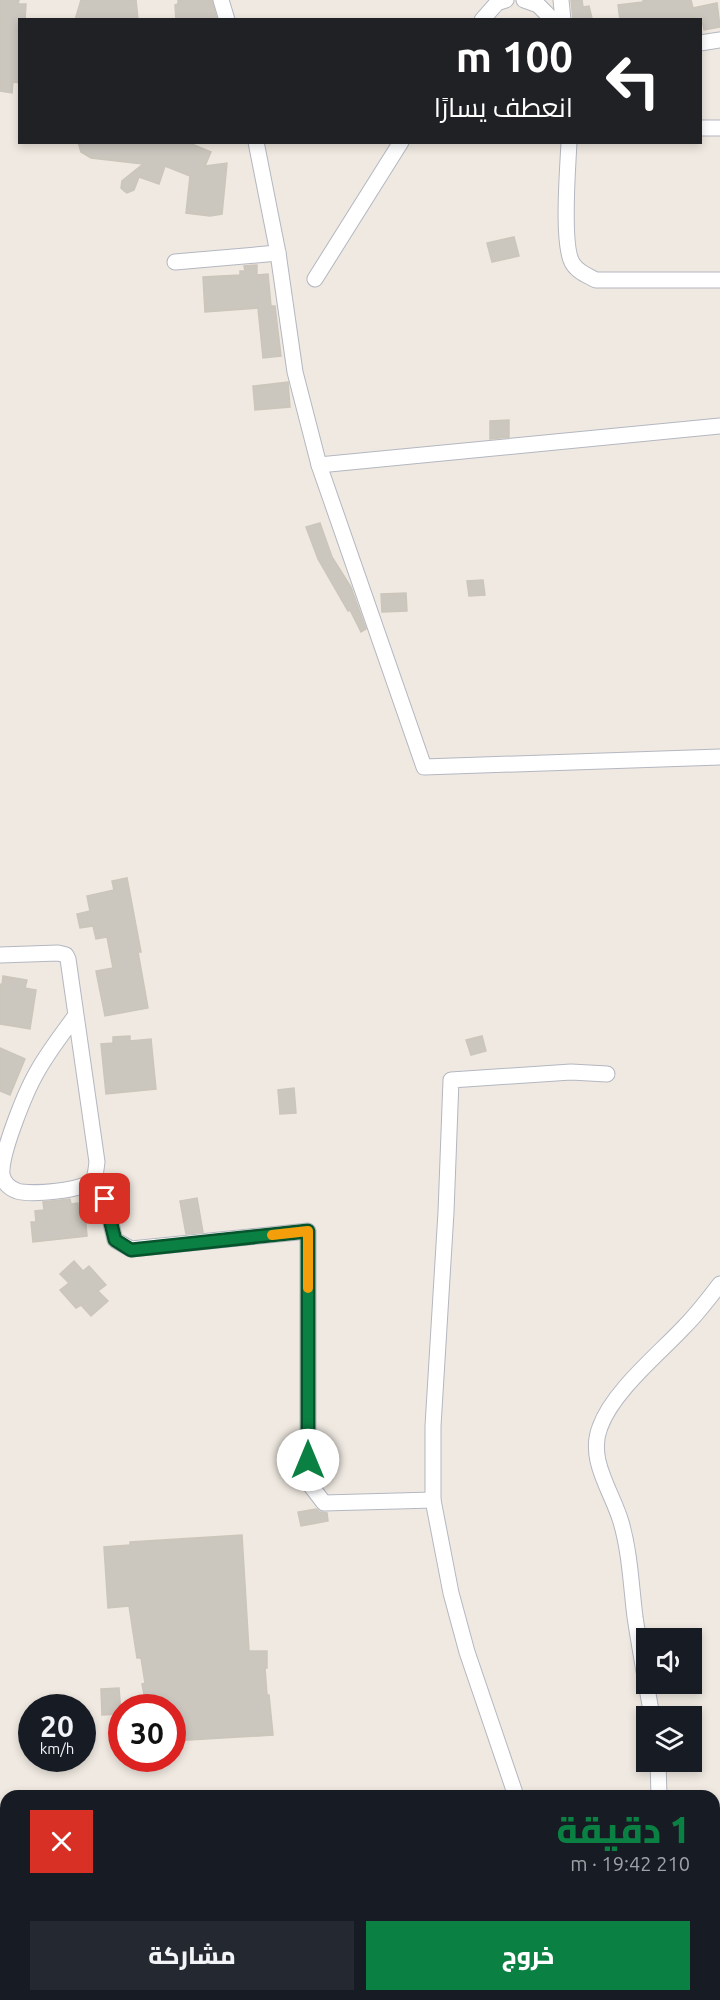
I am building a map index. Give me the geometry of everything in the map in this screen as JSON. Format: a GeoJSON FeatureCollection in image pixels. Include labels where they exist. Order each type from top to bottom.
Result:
{"type":"FeatureCollection","features":[{"type":"Feature","properties":{"kind":"street"},"geometry":{"type":"LineString","coordinates":[[222,0],[226,18]]}},
{"type":"Feature","properties":{"kind":"street"},"geometry":{"type":"LineString","coordinates":[[484,18],[497,3],[506,0]]}},
{"type":"Feature","properties":{"kind":"street"},"geometry":{"type":"LineString","coordinates":[[524,0],[538,5],[551,18]]}},
{"type":"Feature","properties":{"kind":"street"},"geometry":{"type":"LineString","coordinates":[[561,0],[563,18]]}},
{"type":"Feature","properties":{"kind":"street"},"geometry":{"type":"LineString","coordinates":[[702,43],[720,40]]}},
{"type":"Feature","properties":{"kind":"street"},"geometry":{"type":"LineString","coordinates":[[702,128],[720,128]]}},
{"type":"Feature","properties":{"kind":"street"},"geometry":{"type":"LineString","coordinates":[[256,144],[278,254],[295,372],[319,465],[424,767],[720,758]]}},
{"type":"Feature","properties":{"kind":"street"},"geometry":{"type":"LineString","coordinates":[[315,279],[400,144]]}},
{"type":"Feature","properties":{"kind":"street"},"geometry":{"type":"LineString","coordinates":[[569,144],[566,230],[572,263],[580,271],[596,280],[720,280]]}},
{"type":"Feature","properties":{"kind":"street"},"geometry":{"type":"LineString","coordinates":[[175,262],[278,254]]}},
{"type":"Feature","properties":{"kind":"street"},"geometry":{"type":"LineString","coordinates":[[319,465],[720,426]]}},
{"type":"Feature","properties":{"kind":"street"},"geometry":{"type":"LineString","coordinates":[[0,954],[58,953],[66,955],[71,967],[97,1162],[94,1179],[87,1185],[49,1191],[18,1192],[4,1181],[1,1172],[6,1139],[37,1072],[76,1015]]}},
{"type":"Feature","properties":{"kind":"street"},"geometry":{"type":"LineString","coordinates":[[514,1790],[467,1652],[451,1593],[433,1500],[434,1426],[451,1080],[571,1072],[607,1074]]}},
{"type":"Feature","properties":{"kind":"street"},"geometry":{"type":"LineString","coordinates":[[105,1199],[115,1240],[131,1250],[308,1231],[308,1482],[324,1503],[433,1500]]}},
{"type":"Feature","properties":{"kind":"street"},"geometry":{"type":"LineString","coordinates":[[650,1706],[635,1616],[626,1539],[615,1503],[600,1469],[597,1457],[597,1436],[605,1417],[625,1389],[686,1325],[720,1284]]}},
{"type":"Feature","properties":{"kind":"street"},"geometry":{"type":"LineString","coordinates":[[658,1772],[659,1790]]}},
{"type":"Feature","properties":{"kind":"building"},"geometry":{"type":"Polygon","coordinates":[[[0,0],[19,0],[18,4],[26,4],[25,18],[18,18],[18,83],[13,82],[12,93],[0,91],[0,0]]]}},
{"type":"Feature","properties":{"kind":"building"},"geometry":{"type":"Polygon","coordinates":[[[81,0],[136,0],[138,18],[76,18],[81,0]]]}},
{"type":"Feature","properties":{"kind":"building"},"geometry":{"type":"Polygon","coordinates":[[[178,0],[212,0],[216,18],[176,18],[175,5],[178,4],[178,0]]]}},
{"type":"Feature","properties":{"kind":"building"},"geometry":{"type":"Polygon","coordinates":[[[571,0],[582,0],[583,7],[589,6],[592,18],[573,18],[571,0]]]}},
{"type":"Feature","properties":{"kind":"building"},"geometry":{"type":"Polygon","coordinates":[[[643,0],[691,0],[693,8],[717,3],[720,27],[704,30],[702,18],[620,18],[618,5],[643,2],[643,0]]]}},
{"type":"Feature","properties":{"kind":"building"},"geometry":{"type":"Polygon","coordinates":[[[79,144],[192,144],[211,152],[205,166],[227,163],[222,214],[210,216],[186,213],[190,176],[165,166],[159,184],[139,177],[134,190],[127,193],[121,188],[122,181],[143,164],[91,158],[81,152],[79,144]]]}},
{"type":"Feature","properties":{"kind":"building"},"geometry":{"type":"Polygon","coordinates":[[[514,237],[519,256],[492,262],[487,243],[514,237]]]}},
{"type":"Feature","properties":{"kind":"building"},"geometry":{"type":"Polygon","coordinates":[[[257,265],[257,275],[268,274],[271,306],[275,306],[281,356],[263,358],[258,308],[205,312],[203,277],[240,275],[240,271],[245,271],[244,266],[257,265]]]}},
{"type":"Feature","properties":{"kind":"building"},"geometry":{"type":"Polygon","coordinates":[[[288,382],[290,407],[255,410],[253,386],[288,382]]]}},
{"type":"Feature","properties":{"kind":"building"},"geometry":{"type":"Polygon","coordinates":[[[509,420],[509,437],[490,439],[490,421],[509,420]]]}},
{"type":"Feature","properties":{"kind":"building"},"geometry":{"type":"Polygon","coordinates":[[[320,523],[332,557],[351,587],[366,629],[361,632],[318,559],[306,527],[320,523]]]}},
{"type":"Feature","properties":{"kind":"building"},"geometry":{"type":"Polygon","coordinates":[[[483,580],[485,595],[469,596],[467,581],[483,580]]]}},
{"type":"Feature","properties":{"kind":"building"},"geometry":{"type":"Polygon","coordinates":[[[406,593],[407,611],[382,612],[381,594],[406,593]]]}},
{"type":"Feature","properties":{"kind":"building"},"geometry":{"type":"Polygon","coordinates":[[[127,878],[141,952],[138,952],[148,1008],[105,1016],[96,971],[113,968],[107,937],[96,939],[93,926],[80,928],[77,914],[90,911],[87,896],[114,890],[112,881],[127,878]]]}},
{"type":"Feature","properties":{"kind":"building"},"geometry":{"type":"Polygon","coordinates":[[[3,976],[27,980],[25,988],[36,990],[30,1029],[0,1024],[0,984],[2,985],[3,976]]]}},
{"type":"Feature","properties":{"kind":"building"},"geometry":{"type":"Polygon","coordinates":[[[130,1036],[130,1041],[151,1039],[156,1089],[106,1094],[101,1044],[113,1043],[113,1037],[130,1036]]]}},
{"type":"Feature","properties":{"kind":"building"},"geometry":{"type":"Polygon","coordinates":[[[482,1036],[486,1051],[471,1055],[466,1040],[482,1036]]]}},
{"type":"Feature","properties":{"kind":"building"},"geometry":{"type":"Polygon","coordinates":[[[0,1048],[25,1059],[10,1095],[0,1091],[0,1048]]]}},
{"type":"Feature","properties":{"kind":"building"},"geometry":{"type":"Polygon","coordinates":[[[294,1088],[296,1113],[280,1114],[278,1090],[294,1088]]]}},
{"type":"Feature","properties":{"kind":"building"},"geometry":{"type":"Polygon","coordinates":[[[197,1198],[203,1232],[186,1234],[180,1201],[197,1198]]]}},
{"type":"Feature","properties":{"kind":"building"},"geometry":{"type":"Polygon","coordinates":[[[70,1199],[71,1204],[78,1203],[79,1215],[85,1214],[87,1236],[33,1242],[31,1222],[36,1222],[35,1211],[44,1210],[43,1202],[70,1199]]]}},
{"type":"Feature","properties":{"kind":"building"},"geometry":{"type":"Polygon","coordinates":[[[74,1261],[83,1271],[89,1266],[106,1285],[98,1291],[108,1301],[91,1316],[81,1305],[76,1308],[60,1290],[69,1283],[60,1274],[74,1261]]]}},
{"type":"Feature","properties":{"kind":"building"},"geometry":{"type":"Polygon","coordinates":[[[331,1455],[335,1473],[318,1477],[318,1458],[331,1455]]]}},
{"type":"Feature","properties":{"kind":"building"},"geometry":{"type":"Polygon","coordinates":[[[316,1509],[327,1513],[328,1521],[301,1526],[298,1512],[316,1509]]]}},
{"type":"Feature","properties":{"kind":"building"},"geometry":{"type":"Polygon","coordinates":[[[242,1535],[249,1651],[267,1651],[267,1668],[265,1668],[273,1735],[186,1740],[186,1694],[144,1694],[142,1684],[145,1683],[141,1658],[137,1658],[129,1606],[108,1608],[104,1547],[130,1545],[130,1542],[242,1535]]]}},
{"type":"Feature","properties":{"kind":"building"},"geometry":{"type":"Polygon","coordinates":[[[119,1688],[119,1694],[108,1694],[108,1715],[102,1715],[101,1689],[119,1688]]]}},
{"type":"Feature","properties":{"kind":"slow traffic"},"geometry":{"type":"LineString","coordinates":[[272,1235],[308,1231],[308,1288]]}},
{"type":"Feature","properties":{"kind":"route"},"geometry":{"type":"LineString","coordinates":[[105,1199],[115,1240],[131,1250],[308,1231],[308,1460]]}}]}
